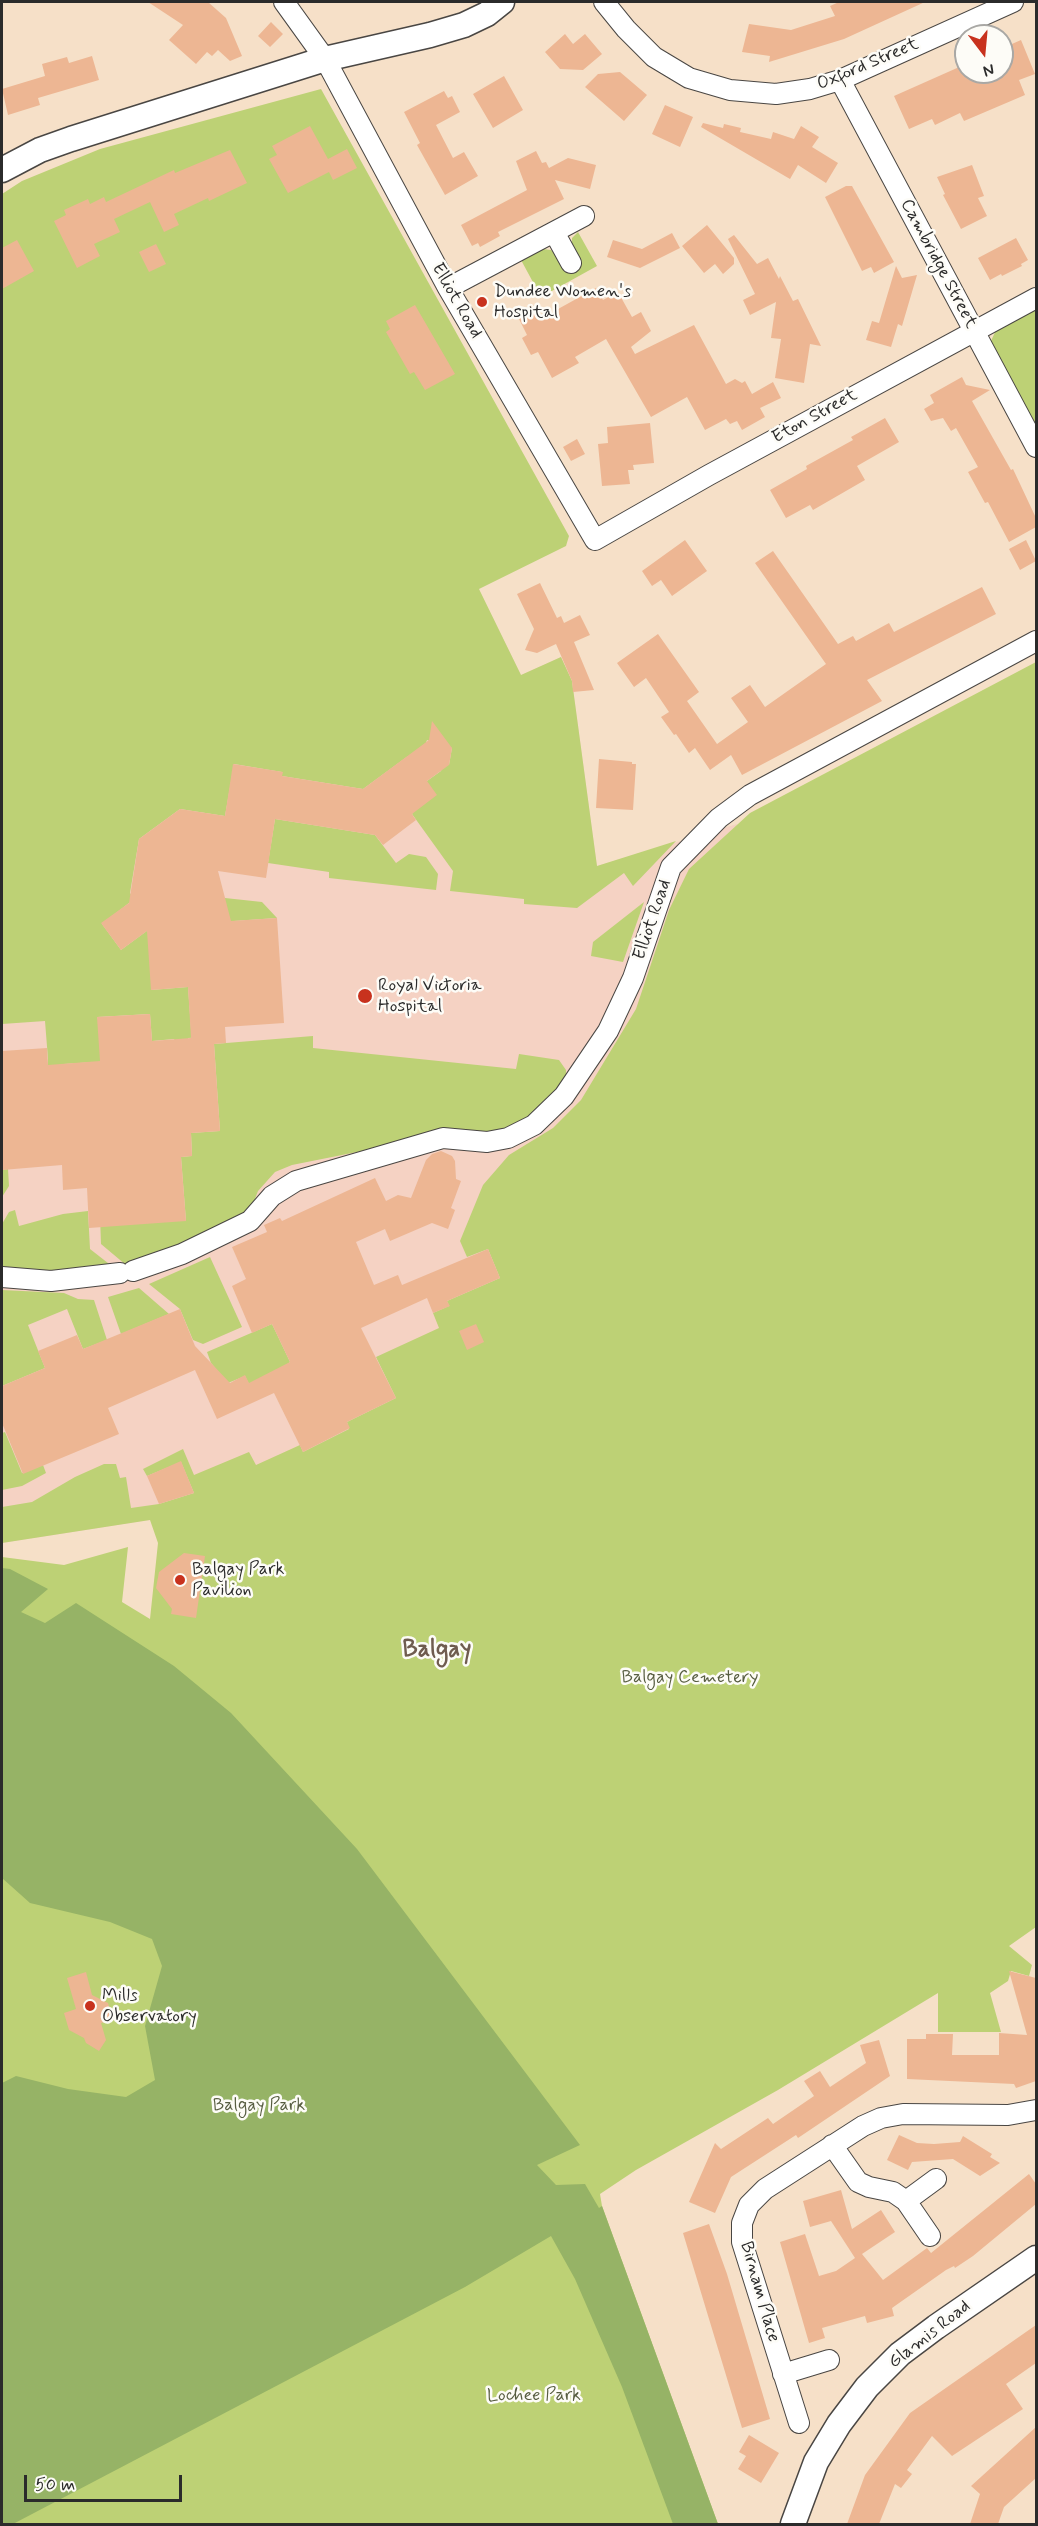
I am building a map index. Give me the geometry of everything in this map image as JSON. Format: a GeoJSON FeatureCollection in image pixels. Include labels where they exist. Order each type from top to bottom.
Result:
{"type":"FeatureCollection","features":[{"type":"Feature","properties":{"kind":"street","name":"Elliot Road"},"geometry":{"type":"LineString","coordinates":[[284,2],[325,58],[448,288],[595,540]]}},
{"type":"Feature","properties":{"kind":"street","name":"Oxford Street"},"geometry":{"type":"LineString","coordinates":[[604,2],[626,29],[654,57],[689,78],[730,90],[776,94],[810,89],[840,80],[1013,2]]}},
{"type":"Feature","properties":{"kind":"street"},"geometry":{"type":"LineString","coordinates":[[2,170],[40,150],[70,139],[325,58],[430,35],[464,25],[488,6]]}},
{"type":"Feature","properties":{"kind":"street","name":"Cambridge Street"},"geometry":{"type":"LineString","coordinates":[[840,80],[1036,447]]}},
{"type":"Feature","properties":{"kind":"street"},"geometry":{"type":"LineString","coordinates":[[448,288],[584,216]]}},
{"type":"Feature","properties":{"kind":"street"},"geometry":{"type":"LineString","coordinates":[[554,232],[571,263]]}},
{"type":"Feature","properties":{"kind":"street","name":"Eton Street"},"geometry":{"type":"LineString","coordinates":[[595,540],[1036,298]]}},
{"type":"Feature","properties":{"kind":"street","name":"Elliot Road"},"geometry":{"type":"LineString","coordinates":[[2,1277],[51,1281],[127,1272],[182,1254],[250,1221],[272,1196],[296,1181],[442,1138],[488,1142],[508,1138],[534,1125],[564,1096],[608,1031],[633,978],[671,867],[719,819],[750,795],[1036,641]]}},
{"type":"Feature","properties":{"kind":"street","name":"Birnam Place"},"geometry":{"type":"LineString","coordinates":[[799,2423],[742,2242],[742,2223],[749,2205],[765,2189],[862,2126],[881,2118],[903,2114],[1008,2115],[1036,2110]]}},
{"type":"Feature","properties":{"kind":"street"},"geometry":{"type":"LineString","coordinates":[[832,2145],[858,2182],[893,2192],[906,2200],[930,2236]]}},
{"type":"Feature","properties":{"kind":"street"},"geometry":{"type":"LineString","coordinates":[[906,2200],[936,2179]]}},
{"type":"Feature","properties":{"kind":"street","name":"Glamis Road"},"geometry":{"type":"LineString","coordinates":[[793,2524],[816,2462],[839,2424],[867,2387],[900,2354],[1036,2258]]}},
{"type":"Feature","properties":{"kind":"street"},"geometry":{"type":"LineString","coordinates":[[783,2374],[829,2360]]}},
{"type":"Feature","properties":{"kind":"shaded area","name":"Royal Victoria Hospital"},"geometry":{"type":"Polygon","coordinates":[[[493,618],[521,675],[561,657],[572,681],[597,866],[737,824],[718,902],[803,1240],[150,1520],[2,1543],[2,859],[493,618]]]}},
{"type":"Feature","properties":{"kind":"green space"},"geometry":{"type":"Polygon","coordinates":[[[321,89],[569,536],[566,546],[479,589],[521,675],[561,657],[572,681],[597,866],[676,841],[633,886],[624,873],[577,908],[524,904],[524,899],[450,891],[453,871],[412,814],[427,781],[441,771],[442,765],[449,765],[452,748],[427,740],[417,768],[408,756],[363,789],[282,776],[282,772],[234,764],[225,816],[180,809],[139,839],[130,893],[134,899],[102,924],[121,950],[182,905],[151,990],[188,987],[191,1029],[203,1037],[188,1038],[191,1076],[174,1039],[152,1041],[150,1014],[97,1017],[120,1084],[94,1062],[64,1064],[44,1112],[48,1059],[45,1021],[2,1024],[2,194],[22,181],[100,149],[321,89]]]}},
{"type":"Feature","properties":{"kind":"green space"},"geometry":{"type":"Polygon","coordinates":[[[578,232],[597,266],[541,297],[521,260],[543,249],[551,250],[557,255],[572,246],[572,238],[578,232]]]}},
{"type":"Feature","properties":{"kind":"green space"},"geometry":{"type":"Polygon","coordinates":[[[1036,307],[1036,430],[990,343],[997,328],[1036,307]]]}},
{"type":"Feature","properties":{"kind":"green space"},"geometry":{"type":"Polygon","coordinates":[[[1036,662],[1036,1927],[1009,1946],[1032,1965],[1029,1976],[1011,1971],[1008,1981],[990,1993],[1001,2032],[938,2032],[938,1993],[778,2090],[636,2170],[600,2194],[602,2206],[718,2524],[2,2524],[2,1557],[64,1565],[128,1547],[122,1602],[150,1619],[158,1543],[150,1520],[2,1543],[2,1507],[32,1502],[75,1477],[104,1464],[116,1464],[120,1478],[126,1477],[131,1508],[159,1504],[194,1493],[181,1462],[147,1476],[143,1469],[183,1449],[194,1475],[249,1452],[256,1465],[300,1445],[303,1452],[349,1429],[347,1422],[396,1398],[376,1357],[439,1328],[433,1313],[449,1306],[447,1301],[500,1278],[488,1249],[467,1257],[460,1241],[483,1185],[509,1155],[553,1128],[581,1100],[636,1009],[669,910],[689,869],[750,813],[1036,662]]]}},
{"type":"Feature","properties":{"kind":"green space"},"geometry":{"type":"Polygon","coordinates":[[[275,819],[375,835],[396,863],[409,854],[426,857],[438,874],[436,890],[329,878],[329,872],[268,863],[275,819]]]}},
{"type":"Feature","properties":{"kind":"green space"},"geometry":{"type":"Polygon","coordinates":[[[218,899],[262,902],[277,918],[205,923],[218,899]]]}},
{"type":"Feature","properties":{"kind":"green space"},"geometry":{"type":"Polygon","coordinates":[[[644,902],[623,962],[591,956],[593,942],[644,902]]]}},
{"type":"Feature","properties":{"kind":"green space"},"geometry":{"type":"Polygon","coordinates":[[[313,1036],[313,1048],[516,1069],[519,1054],[559,1060],[566,1070],[566,1083],[534,1116],[506,1129],[407,1142],[292,1165],[275,1172],[258,1191],[249,1214],[180,1248],[126,1265],[101,1244],[99,1187],[186,1221],[181,1157],[192,1156],[191,1133],[220,1131],[214,1044],[313,1036]]]}},
{"type":"Feature","properties":{"kind":"green space"},"geometry":{"type":"Polygon","coordinates":[[[8,1169],[9,1186],[2,1197],[2,1170],[8,1169]]]}},
{"type":"Feature","properties":{"kind":"green space"},"geometry":{"type":"Polygon","coordinates":[[[15,1210],[19,1226],[63,1214],[88,1211],[90,1249],[113,1267],[29,1273],[2,1269],[2,1224],[9,1212],[15,1210]]]}},
{"type":"Feature","properties":{"kind":"green space"},"geometry":{"type":"Polygon","coordinates":[[[210,1257],[242,1327],[203,1344],[193,1340],[180,1309],[149,1284],[210,1257]]]}},
{"type":"Feature","properties":{"kind":"green space"},"geometry":{"type":"Polygon","coordinates":[[[139,1288],[169,1314],[121,1334],[108,1297],[139,1288]]]}},
{"type":"Feature","properties":{"kind":"green space"},"geometry":{"type":"Polygon","coordinates":[[[2,1290],[64,1293],[78,1299],[94,1300],[107,1340],[83,1349],[67,1309],[28,1325],[45,1368],[2,1386],[2,1290]]]}},
{"type":"Feature","properties":{"kind":"green space"},"geometry":{"type":"Polygon","coordinates":[[[272,1324],[290,1362],[253,1393],[245,1376],[228,1383],[211,1363],[207,1352],[272,1324]]]}},
{"type":"Feature","properties":{"kind":"green space"},"geometry":{"type":"Polygon","coordinates":[[[5,1432],[22,1473],[43,1465],[46,1473],[22,1486],[2,1490],[2,1433],[5,1432]]]}},
{"type":"Feature","properties":{"kind":"green space","name":"Balgay Park"},"geometry":{"type":"Polygon","coordinates":[[[2,1568],[10,1569],[48,1589],[21,1612],[45,1623],[76,1603],[174,1666],[231,1713],[357,1849],[580,2145],[537,2165],[556,2185],[585,2184],[599,2208],[602,2206],[718,2524],[673,2524],[622,2387],[575,2279],[551,2236],[465,2287],[13,2524],[2,2524],[2,2083],[16,2076],[68,2089],[126,2097],[155,2080],[145,2026],[162,1966],[152,1939],[110,1922],[30,1903],[2,1878],[2,1568]]]}},
{"type":"Feature","properties":{"kind":"building"},"geometry":{"type":"Polygon","coordinates":[[[148,2],[208,2],[226,18],[242,56],[230,61],[218,50],[212,56],[207,52],[196,64],[169,40],[183,25],[148,2]]]}},
{"type":"Feature","properties":{"kind":"building"},"geometry":{"type":"Polygon","coordinates":[[[839,2],[925,2],[844,39],[769,62],[770,56],[742,52],[749,24],[791,30],[835,16],[830,6],[839,2]]]}},
{"type":"Feature","properties":{"kind":"building"},"geometry":{"type":"Polygon","coordinates":[[[271,22],[283,34],[270,47],[258,36],[271,22]]]}},
{"type":"Feature","properties":{"kind":"building"},"geometry":{"type":"Polygon","coordinates":[[[565,34],[573,44],[585,34],[602,54],[583,70],[560,69],[545,52],[565,34]]]}},
{"type":"Feature","properties":{"kind":"building"},"geometry":{"type":"Polygon","coordinates":[[[1021,40],[1035,74],[1019,80],[1025,95],[964,121],[960,113],[935,125],[932,119],[909,129],[894,96],[954,69],[954,84],[1014,84],[1014,43],[1021,40]]]}},
{"type":"Feature","properties":{"kind":"building"},"geometry":{"type":"Polygon","coordinates":[[[92,56],[99,80],[38,98],[40,105],[8,115],[2,89],[45,76],[42,64],[67,57],[69,63],[92,56]]]}},
{"type":"Feature","properties":{"kind":"building"},"geometry":{"type":"Polygon","coordinates":[[[620,72],[647,95],[624,121],[585,87],[598,74],[620,72]]]}},
{"type":"Feature","properties":{"kind":"building"},"geometry":{"type":"Polygon","coordinates":[[[504,76],[523,110],[493,128],[473,94],[504,76]]]}},
{"type":"Feature","properties":{"kind":"building"},"geometry":{"type":"Polygon","coordinates":[[[444,91],[448,98],[452,96],[460,112],[436,125],[453,158],[464,152],[478,176],[445,195],[417,145],[420,143],[404,112],[444,91]]]}},
{"type":"Feature","properties":{"kind":"building"},"geometry":{"type":"Polygon","coordinates":[[[665,105],[693,117],[680,147],[652,134],[665,105]]]}},
{"type":"Feature","properties":{"kind":"building"},"geometry":{"type":"Polygon","coordinates":[[[703,123],[723,128],[724,124],[741,128],[740,132],[771,139],[773,132],[794,139],[801,126],[819,137],[812,147],[838,163],[826,183],[798,165],[790,179],[701,127],[703,123]]]}},
{"type":"Feature","properties":{"kind":"building"},"geometry":{"type":"Polygon","coordinates":[[[310,126],[328,159],[347,149],[357,168],[333,180],[329,172],[288,193],[269,159],[277,155],[272,146],[310,126]]]}},
{"type":"Feature","properties":{"kind":"building"},"geometry":{"type":"Polygon","coordinates":[[[230,150],[247,183],[174,214],[179,225],[164,232],[150,202],[114,219],[120,232],[94,244],[100,256],[77,268],[54,221],[66,215],[64,210],[88,199],[90,204],[104,197],[106,202],[174,170],[175,173],[230,150]]]}},
{"type":"Feature","properties":{"kind":"building"},"geometry":{"type":"Polygon","coordinates":[[[536,151],[542,163],[546,162],[549,168],[568,158],[596,165],[590,189],[555,180],[564,199],[498,232],[500,236],[480,247],[478,243],[472,246],[461,225],[527,190],[516,161],[536,151]]]}},
{"type":"Feature","properties":{"kind":"building"},"geometry":{"type":"Polygon","coordinates":[[[972,165],[984,196],[978,198],[987,216],[961,229],[943,195],[945,194],[937,177],[972,165]]]}},
{"type":"Feature","properties":{"kind":"building"},"geometry":{"type":"Polygon","coordinates":[[[846,186],[852,186],[894,262],[874,273],[871,267],[862,271],[825,197],[846,186]]]}},
{"type":"Feature","properties":{"kind":"building"},"geometry":{"type":"Polygon","coordinates":[[[707,225],[734,258],[734,264],[723,274],[715,264],[704,273],[682,246],[707,225]]]}},
{"type":"Feature","properties":{"kind":"building"},"geometry":{"type":"Polygon","coordinates":[[[672,233],[680,248],[640,268],[607,257],[613,240],[642,249],[672,233]]]}},
{"type":"Feature","properties":{"kind":"building"},"geometry":{"type":"Polygon","coordinates":[[[734,235],[757,264],[768,258],[793,301],[798,299],[821,346],[810,344],[804,383],[775,378],[781,339],[771,338],[776,302],[750,315],[743,300],[755,294],[728,239],[734,235]]]}},
{"type":"Feature","properties":{"kind":"building"},"geometry":{"type":"Polygon","coordinates":[[[1016,238],[1028,260],[1021,264],[1022,266],[990,280],[978,258],[1016,238]]]}},
{"type":"Feature","properties":{"kind":"building"},"geometry":{"type":"Polygon","coordinates":[[[17,240],[34,271],[2,289],[2,248],[17,240]]]}},
{"type":"Feature","properties":{"kind":"building"},"geometry":{"type":"Polygon","coordinates":[[[156,244],[166,264],[149,272],[139,252],[156,244]]]}},
{"type":"Feature","properties":{"kind":"building"},"geometry":{"type":"Polygon","coordinates":[[[896,266],[902,278],[917,275],[902,326],[898,324],[891,347],[866,340],[872,321],[879,323],[896,266]]]}},
{"type":"Feature","properties":{"kind":"building"},"geometry":{"type":"Polygon","coordinates":[[[596,288],[603,300],[618,292],[632,317],[641,312],[651,331],[631,347],[635,354],[694,325],[726,384],[735,379],[742,383],[745,381],[752,394],[773,382],[781,398],[760,408],[765,417],[742,430],[737,421],[730,424],[726,419],[705,430],[687,397],[651,417],[606,339],[575,357],[579,363],[552,378],[538,352],[531,355],[522,338],[527,335],[518,317],[534,308],[540,319],[596,288]]]}},
{"type":"Feature","properties":{"kind":"building"},"geometry":{"type":"Polygon","coordinates":[[[415,305],[455,374],[425,390],[414,372],[410,374],[386,332],[390,329],[386,321],[415,305]]]}},
{"type":"Feature","properties":{"kind":"building"},"geometry":{"type":"Polygon","coordinates":[[[962,377],[966,385],[990,390],[972,401],[1011,470],[1013,469],[1036,518],[1036,527],[1009,542],[988,502],[985,503],[968,472],[978,467],[956,428],[951,431],[943,418],[931,421],[924,409],[934,403],[930,395],[962,377]]]}},
{"type":"Feature","properties":{"kind":"building"},"geometry":{"type":"Polygon","coordinates":[[[885,418],[899,442],[857,466],[865,480],[813,510],[810,505],[786,518],[770,490],[807,469],[806,466],[853,440],[851,437],[885,418]]]}},
{"type":"Feature","properties":{"kind":"building"},"geometry":{"type":"Polygon","coordinates":[[[650,423],[654,463],[633,465],[634,470],[628,470],[630,484],[602,486],[598,444],[608,443],[607,427],[650,423]]]}},
{"type":"Feature","properties":{"kind":"building"},"geometry":{"type":"Polygon","coordinates":[[[577,439],[585,454],[571,461],[563,447],[577,439]]]}},
{"type":"Feature","properties":{"kind":"building"},"geometry":{"type":"Polygon","coordinates":[[[685,540],[707,571],[672,596],[661,580],[652,586],[642,571],[685,540]]]}},
{"type":"Feature","properties":{"kind":"building"},"geometry":{"type":"Polygon","coordinates":[[[1026,540],[1036,561],[1020,570],[1009,549],[1026,540]]]}},
{"type":"Feature","properties":{"kind":"building"},"geometry":{"type":"Polygon","coordinates":[[[773,551],[838,644],[853,636],[856,641],[889,623],[894,632],[982,587],[996,614],[867,680],[882,701],[742,775],[731,755],[710,770],[695,748],[689,753],[661,717],[669,712],[646,678],[634,687],[617,663],[658,634],[699,692],[687,701],[717,744],[748,722],[731,698],[750,685],[765,707],[826,664],[755,563],[773,551]]]}},
{"type":"Feature","properties":{"kind":"building"},"geometry":{"type":"Polygon","coordinates":[[[540,583],[557,618],[561,616],[564,623],[580,615],[590,635],[574,642],[594,690],[573,692],[572,681],[556,644],[537,653],[525,650],[534,629],[517,594],[540,583]]]}},
{"type":"Feature","properties":{"kind":"building"},"geometry":{"type":"Polygon","coordinates":[[[432,721],[452,748],[449,765],[427,781],[437,795],[412,814],[416,820],[383,845],[375,835],[275,819],[266,878],[218,871],[231,921],[277,918],[284,1023],[225,1027],[226,1043],[214,1044],[220,1131],[191,1133],[192,1156],[181,1157],[186,1221],[89,1228],[87,1188],[63,1190],[62,1165],[2,1170],[2,1051],[47,1048],[48,1065],[100,1061],[97,1017],[150,1014],[152,1041],[191,1038],[188,987],[151,990],[147,931],[121,950],[101,923],[129,903],[139,839],[180,809],[225,816],[233,764],[283,772],[282,776],[363,789],[429,740],[432,721]]]}},
{"type":"Feature","properties":{"kind":"building"},"geometry":{"type":"Polygon","coordinates":[[[599,759],[636,764],[633,810],[596,808],[599,759]]]}},
{"type":"Feature","properties":{"kind":"building"},"geometry":{"type":"Polygon","coordinates":[[[441,1151],[452,1156],[455,1161],[456,1179],[461,1181],[451,1208],[455,1210],[448,1229],[432,1223],[390,1241],[385,1229],[356,1242],[374,1285],[398,1275],[402,1285],[488,1249],[500,1278],[447,1301],[450,1306],[433,1313],[427,1298],[361,1328],[396,1398],[347,1422],[350,1428],[303,1452],[274,1393],[217,1419],[195,1370],[108,1408],[119,1434],[23,1474],[2,1423],[2,1386],[45,1368],[38,1351],[77,1335],[83,1349],[180,1309],[195,1346],[230,1383],[245,1375],[249,1383],[290,1362],[272,1324],[252,1333],[232,1286],[246,1279],[232,1247],[267,1232],[264,1225],[280,1218],[282,1221],[375,1178],[386,1201],[398,1195],[411,1198],[426,1160],[432,1154],[441,1151]]]}},
{"type":"Feature","properties":{"kind":"building"},"geometry":{"type":"Polygon","coordinates":[[[476,1324],[484,1342],[467,1350],[459,1331],[476,1324]]]}},
{"type":"Feature","properties":{"kind":"building"},"geometry":{"type":"Polygon","coordinates":[[[181,1461],[194,1493],[159,1504],[147,1476],[181,1461]]]}},
{"type":"Feature","properties":{"kind":"building","name":"Balgay Park Pavilion"},"geometry":{"type":"Polygon","coordinates":[[[184,1553],[205,1556],[196,1618],[171,1614],[172,1609],[156,1588],[159,1572],[184,1553]]]}},
{"type":"Feature","properties":{"kind":"building"},"geometry":{"type":"Polygon","coordinates":[[[1009,1971],[1036,1978],[1036,2081],[1016,2088],[1014,2084],[907,2079],[907,2039],[926,2039],[926,2034],[953,2034],[952,2055],[999,2055],[999,2033],[1027,2035],[1009,1971]]]}},
{"type":"Feature","properties":{"kind":"building","name":"Mills Observatory"},"geometry":{"type":"Polygon","coordinates":[[[86,1972],[92,1995],[108,2003],[113,2020],[101,2023],[106,2040],[99,2051],[86,2043],[84,2038],[69,2030],[64,2013],[76,2009],[67,1978],[86,1972]]]}},
{"type":"Feature","properties":{"kind":"building"},"geometry":{"type":"Polygon","coordinates":[[[879,2040],[890,2076],[798,2138],[796,2135],[731,2177],[715,2213],[689,2202],[715,2143],[721,2149],[768,2118],[773,2124],[814,2096],[804,2081],[820,2071],[830,2087],[866,2063],[860,2045],[879,2040]]]}},
{"type":"Feature","properties":{"kind":"building"},"geometry":{"type":"Polygon","coordinates":[[[899,2135],[917,2143],[934,2144],[960,2142],[963,2136],[992,2154],[990,2157],[1000,2163],[980,2176],[953,2159],[912,2162],[908,2170],[887,2160],[899,2135]]]}},
{"type":"Feature","properties":{"kind":"building"},"geometry":{"type":"Polygon","coordinates":[[[1029,2174],[1036,2184],[1036,2204],[973,2256],[955,2268],[954,2266],[946,2270],[892,2308],[894,2316],[867,2323],[865,2316],[822,2328],[825,2338],[809,2343],[780,2242],[805,2234],[819,2276],[836,2271],[855,2258],[831,2221],[810,2227],[803,2201],[841,2190],[852,2229],[881,2210],[895,2232],[862,2254],[883,2280],[927,2248],[931,2253],[1029,2174]]]}},
{"type":"Feature","properties":{"kind":"building"},"geometry":{"type":"Polygon","coordinates":[[[709,2224],[727,2274],[770,2419],[742,2428],[683,2233],[709,2224]]]}},
{"type":"Feature","properties":{"kind":"building"},"geometry":{"type":"Polygon","coordinates":[[[1036,2325],[1036,2363],[1006,2384],[1023,2409],[952,2456],[932,2436],[907,2470],[912,2474],[901,2488],[895,2484],[879,2524],[847,2524],[865,2475],[910,2413],[1036,2325]]]}},
{"type":"Feature","properties":{"kind":"building"},"geometry":{"type":"Polygon","coordinates":[[[1036,2427],[1036,2478],[1004,2507],[998,2524],[970,2524],[980,2494],[971,2486],[1036,2427]]]}},
{"type":"Feature","properties":{"kind":"building"},"geometry":{"type":"Polygon","coordinates":[[[749,2435],[779,2453],[761,2483],[738,2469],[746,2456],[739,2452],[749,2435]]]}},
{"type":"Feature","properties":{"kind":"place","name":"Dundee Women's Hospital"},"geometry":{"type":"Point","coordinates":[482,302]}},
{"type":"Feature","properties":{"kind":"place","name":"Royal Victoria Hospital"},"geometry":{"type":"Point","coordinates":[365,996]}},
{"type":"Feature","properties":{"kind":"place","name":"Balgay Park Pavilion"},"geometry":{"type":"Point","coordinates":[180,1580]}},
{"type":"Feature","properties":{"kind":"place","name":"Mills Observatory"},"geometry":{"type":"Point","coordinates":[90,2006]}},
{"type":"Feature","properties":{"kind":"district","name":"Balgay"},"geometry":{"type":"Point","coordinates":[437,1651]}},
{"type":"Feature","properties":{"kind":"park label","name":"Balgay Cemetery"},"geometry":{"type":"Point","coordinates":[690,1678]}},
{"type":"Feature","properties":{"kind":"park label","name":"Lochee Park"},"geometry":{"type":"Point","coordinates":[534,2396]}}]}
